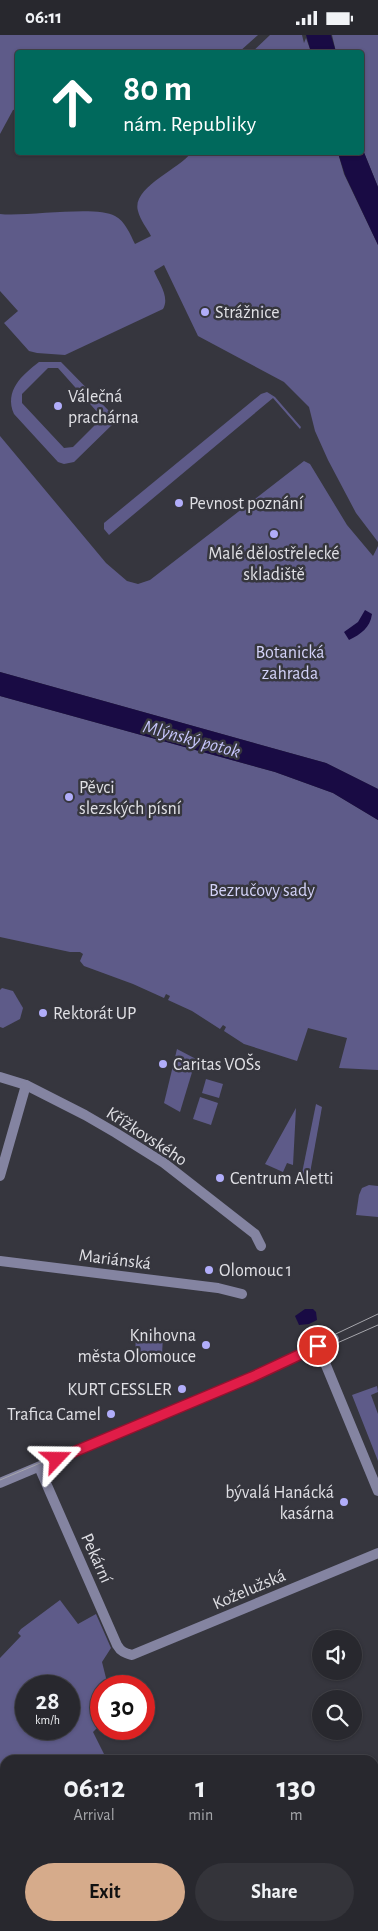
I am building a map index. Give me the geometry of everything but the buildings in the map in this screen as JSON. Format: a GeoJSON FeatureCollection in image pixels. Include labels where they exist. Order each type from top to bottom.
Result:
{"type":"FeatureCollection","features":[{"type":"Feature","properties":{"kind":"street","name":"Křížkovského"},"geometry":{"type":"LineString","coordinates":[[0,1077],[26,1085],[85,1115],[164,1163],[255,1234],[261,1246]]}},
{"type":"Feature","properties":{"kind":"street"},"geometry":{"type":"LineString","coordinates":[[0,1177],[26,1085]]}},
{"type":"Feature","properties":{"kind":"street","name":"Mariánská"},"geometry":{"type":"LineString","coordinates":[[0,1261],[226,1290],[242,1294]]}},
{"type":"Feature","properties":{"kind":"street"},"geometry":{"type":"LineString","coordinates":[[0,1483],[222,1390],[334,1339]]}},
{"type":"Feature","properties":{"kind":"street"},"geometry":{"type":"LineString","coordinates":[[318,1346],[378,1491]]}},
{"type":"Feature","properties":{"kind":"street","name":"Pekární"},"geometry":{"type":"LineString","coordinates":[[39,1467],[117,1645],[124,1653],[132,1655]]}},
{"type":"Feature","properties":{"kind":"street","name":"Koželužská"},"geometry":{"type":"LineString","coordinates":[[132,1655],[378,1553]]}},
{"type":"Feature","properties":{"kind":"green space"},"geometry":{"type":"Polygon","coordinates":[[[0,35],[258,35],[241,50],[15,50],[15,110],[0,134],[0,35]]]}},
{"type":"Feature","properties":{"kind":"green space"},"geometry":{"type":"Polygon","coordinates":[[[270,35],[302,35],[304,43],[306,38],[310,50],[254,50],[270,35]]]}},
{"type":"Feature","properties":{"kind":"green space"},"geometry":{"type":"Polygon","coordinates":[[[332,35],[378,35],[378,187],[364,152],[364,50],[336,50],[332,35]]]}},
{"type":"Feature","properties":{"kind":"green space"},"geometry":{"type":"Polygon","coordinates":[[[189,155],[339,155],[344,174],[378,245],[378,542],[356,513],[328,460],[315,431],[309,407],[284,382],[198,336],[164,265],[154,271],[165,295],[163,309],[65,355],[29,351],[4,323],[18,311],[0,291],[0,214],[77,211],[106,213],[122,221],[135,244],[151,236],[138,211],[138,203],[142,194],[157,179],[189,155]]]}},
{"type":"Feature","properties":{"kind":"green space"},"geometry":{"type":"Polygon","coordinates":[[[39,362],[61,362],[111,413],[99,414],[58,368],[48,368],[22,394],[22,403],[64,448],[73,447],[99,421],[117,420],[74,462],[64,464],[58,462],[14,414],[11,398],[16,384],[39,362]]]}},
{"type":"Feature","properties":{"kind":"green space"},"geometry":{"type":"Polygon","coordinates":[[[267,392],[275,397],[301,427],[300,429],[273,398],[109,535],[104,529],[104,523],[261,394],[267,392]]]}},
{"type":"Feature","properties":{"kind":"green space","name":"Botanická zahrada"},"geometry":{"type":"Polygon","coordinates":[[[0,436],[106,563],[127,581],[138,584],[150,580],[304,461],[310,464],[347,525],[373,556],[378,546],[378,789],[326,763],[0,672],[0,436]]]}},
{"type":"Feature","properties":{"kind":"green space","name":"Bezručovy sady"},"geometry":{"type":"Polygon","coordinates":[[[0,696],[275,772],[333,793],[378,820],[378,1070],[339,1068],[347,1038],[308,1028],[297,1061],[244,1044],[224,1031],[226,1027],[223,1025],[220,1029],[192,1011],[168,1000],[170,996],[166,994],[164,998],[84,966],[80,961],[83,954],[80,952],[70,952],[0,937],[0,696]]]}},
{"type":"Feature","properties":{"kind":"green space"},"geometry":{"type":"Polygon","coordinates":[[[2,988],[13,991],[23,1008],[20,1019],[3,1028],[0,1027],[0,990],[2,988]]]}},
{"type":"Feature","properties":{"kind":"green space"},"geometry":{"type":"Polygon","coordinates":[[[177,1049],[196,1059],[180,1112],[164,1103],[177,1049]]]}},
{"type":"Feature","properties":{"kind":"green space"},"geometry":{"type":"Polygon","coordinates":[[[206,1079],[223,1084],[219,1098],[202,1093],[206,1079]]]}},
{"type":"Feature","properties":{"kind":"green space"},"geometry":{"type":"Polygon","coordinates":[[[200,1097],[218,1103],[211,1125],[193,1119],[200,1097]]]}},
{"type":"Feature","properties":{"kind":"green space"},"geometry":{"type":"Polygon","coordinates":[[[316,1104],[322,1107],[308,1184],[300,1183],[316,1104]]]}},
{"type":"Feature","properties":{"kind":"green space"},"geometry":{"type":"Polygon","coordinates":[[[296,1108],[293,1165],[287,1163],[283,1172],[265,1164],[296,1108]]]}},
{"type":"Feature","properties":{"kind":"green space"},"geometry":{"type":"Polygon","coordinates":[[[369,1185],[378,1186],[378,1217],[356,1215],[362,1188],[369,1185]]]}},
{"type":"Feature","properties":{"kind":"green space"},"geometry":{"type":"Polygon","coordinates":[[[136,1335],[163,1335],[162,1356],[135,1356],[136,1335]]]}},
{"type":"Feature","properties":{"kind":"green space"},"geometry":{"type":"Polygon","coordinates":[[[377,1386],[378,1392],[371,1395],[378,1414],[378,1461],[352,1395],[377,1386]]]}},
{"type":"Feature","properties":{"kind":"green space"},"geometry":{"type":"Polygon","coordinates":[[[60,1600],[78,1624],[96,1614],[111,1648],[102,1662],[105,1675],[90,1675],[90,1740],[97,1740],[104,1755],[0,1755],[0,1658],[21,1636],[18,1633],[21,1629],[60,1600]]]}},
{"type":"Feature","properties":{"kind":"water"},"geometry":{"type":"Polygon","coordinates":[[[306,35],[331,35],[335,50],[310,50],[306,35]]]}},
{"type":"Feature","properties":{"kind":"water"},"geometry":{"type":"Polygon","coordinates":[[[364,152],[378,187],[378,245],[345,175],[339,155],[364,155],[364,152]]]}},
{"type":"Feature","properties":{"kind":"water"},"geometry":{"type":"Polygon","coordinates":[[[365,610],[372,614],[367,627],[349,640],[344,632],[358,622],[365,610]]]}},
{"type":"Feature","properties":{"kind":"water","name":"Mlýnský potok"},"geometry":{"type":"Polygon","coordinates":[[[0,672],[326,763],[378,789],[378,820],[333,793],[275,772],[0,696],[0,672]]]}},
{"type":"Feature","properties":{"kind":"water"},"geometry":{"type":"Polygon","coordinates":[[[305,1309],[313,1309],[316,1312],[317,1320],[309,1324],[299,1325],[295,1316],[305,1309]]]}},
{"type":"Feature","properties":{"kind":"tram line"},"geometry":{"type":"LineString","coordinates":[[0,1480],[251,1374],[378,1314]]}},
{"type":"Feature","properties":{"kind":"tram line"},"geometry":{"type":"LineString","coordinates":[[269,1373],[378,1325]]}},
{"type":"Feature","properties":{"kind":"place","name":"Strážnice"},"geometry":{"type":"Point","coordinates":[205,312]}},
{"type":"Feature","properties":{"kind":"place","name":"Válečná prachárna"},"geometry":{"type":"Point","coordinates":[58,406]}},
{"type":"Feature","properties":{"kind":"place","name":"Pevnost poznání"},"geometry":{"type":"Point","coordinates":[179,503]}},
{"type":"Feature","properties":{"kind":"place","name":"Malé dělostřelecké skladiště"},"geometry":{"type":"Point","coordinates":[274,534]}},
{"type":"Feature","properties":{"kind":"place","name":"Pěvci slezských písní"},"geometry":{"type":"Point","coordinates":[69,797]}},
{"type":"Feature","properties":{"kind":"place","name":"Rektorát UP"},"geometry":{"type":"Point","coordinates":[43,1013]}},
{"type":"Feature","properties":{"kind":"place","name":"Caritas VOŠs"},"geometry":{"type":"Point","coordinates":[163,1064]}},
{"type":"Feature","properties":{"kind":"place","name":"Centrum Aletti"},"geometry":{"type":"Point","coordinates":[220,1178]}},
{"type":"Feature","properties":{"kind":"place","name":"Olomouc 1"},"geometry":{"type":"Point","coordinates":[209,1270]}},
{"type":"Feature","properties":{"kind":"place","name":"Knihovna města Olomouce"},"geometry":{"type":"Point","coordinates":[206,1345]}},
{"type":"Feature","properties":{"kind":"place","name":"KURT GESSLER"},"geometry":{"type":"Point","coordinates":[182,1389]}},
{"type":"Feature","properties":{"kind":"place","name":"Trafica Camel"},"geometry":{"type":"Point","coordinates":[111,1414]}},
{"type":"Feature","properties":{"kind":"place","name":"bývalá Hanácká kasárna"},"geometry":{"type":"Point","coordinates":[344,1502]}},
{"type":"Feature","properties":{"kind":"route"},"geometry":{"type":"LineString","coordinates":[[57,1459],[252,1377],[318,1346]]}}]}
